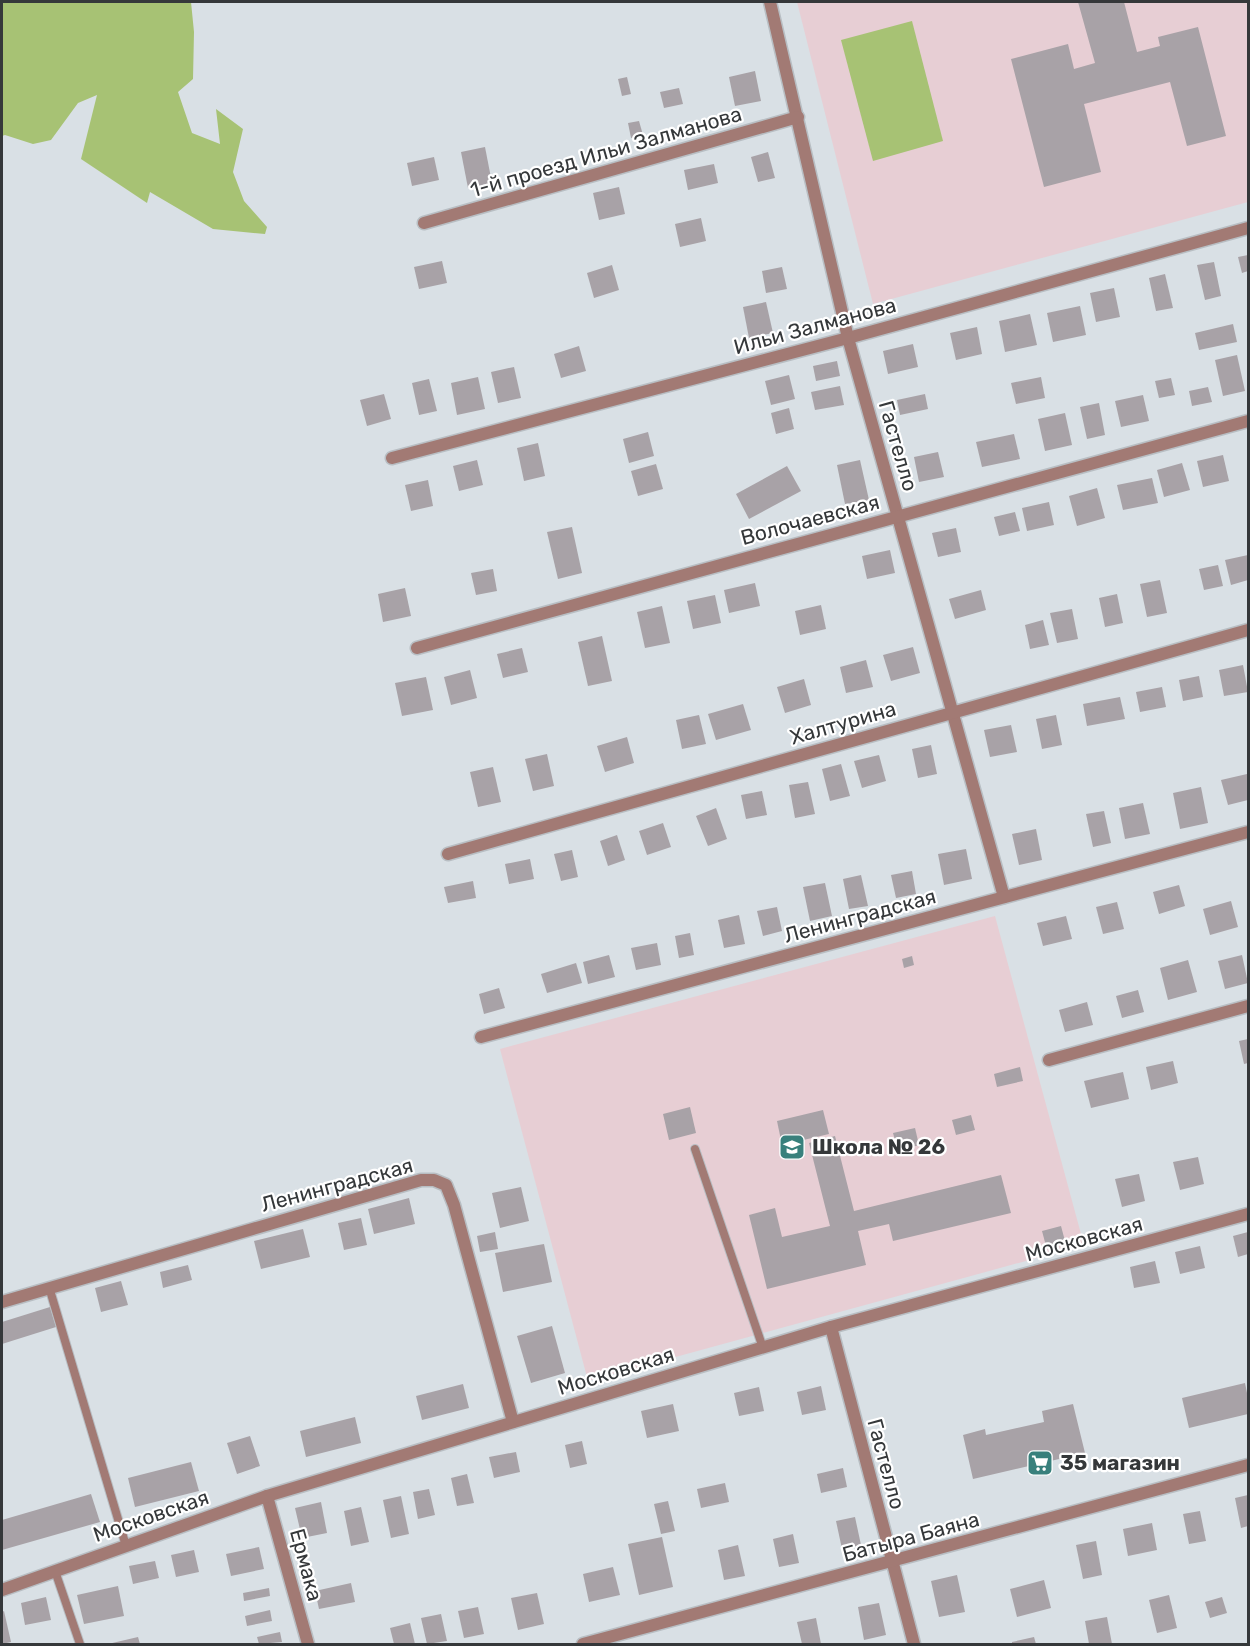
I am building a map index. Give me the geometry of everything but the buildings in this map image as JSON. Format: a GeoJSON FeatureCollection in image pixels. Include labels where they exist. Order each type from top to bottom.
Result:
{"type":"FeatureCollection","features":[{"type":"Feature","properties":{"kind":"street","name":"Гастелло"},"geometry":{"type":"LineString","coordinates":[[770,2],[848,338],[1004,897]]}},
{"type":"Feature","properties":{"kind":"street","name":"1-й проезд Ильи Залманова"},"geometry":{"type":"LineString","coordinates":[[424,223],[798,117]]}},
{"type":"Feature","properties":{"kind":"street","name":"Ильи Залманова"},"geometry":{"type":"LineString","coordinates":[[392,458],[848,338],[1248,228]]}},
{"type":"Feature","properties":{"kind":"street","name":"Волочаевская"},"geometry":{"type":"LineString","coordinates":[[417,648],[1248,421]]}},
{"type":"Feature","properties":{"kind":"street","name":"Халтурина"},"geometry":{"type":"LineString","coordinates":[[448,854],[1248,630]]}},
{"type":"Feature","properties":{"kind":"street","name":"Ленинградская"},"geometry":{"type":"LineString","coordinates":[[481,1037],[1248,832]]}},
{"type":"Feature","properties":{"kind":"street"},"geometry":{"type":"LineString","coordinates":[[1049,1060],[1248,1006]]}},
{"type":"Feature","properties":{"kind":"street","name":"Ленинградская"},"geometry":{"type":"LineString","coordinates":[[2,1302],[410,1184],[434,1180],[446,1185],[454,1204],[513,1422]]}},
{"type":"Feature","properties":{"kind":"street","name":"Московская"},"geometry":{"type":"LineString","coordinates":[[2,1590],[267,1496],[831,1328],[1248,1214]]}},
{"type":"Feature","properties":{"kind":"street","name":"Гастелло"},"geometry":{"type":"LineString","coordinates":[[831,1328],[914,1644]]}},
{"type":"Feature","properties":{"kind":"street","name":"Батыра Баяна"},"geometry":{"type":"LineString","coordinates":[[583,1644],[892,1563],[1248,1465]]}},
{"type":"Feature","properties":{"kind":"street","name":"Ермака"},"geometry":{"type":"LineString","coordinates":[[267,1496],[308,1644]]}},
{"type":"Feature","properties":{"kind":"lane"},"geometry":{"type":"LineString","coordinates":[[695,1149],[763,1348]]}},
{"type":"Feature","properties":{"kind":"lane"},"geometry":{"type":"LineString","coordinates":[[49,1287],[126,1546]]}},
{"type":"Feature","properties":{"kind":"lane"},"geometry":{"type":"LineString","coordinates":[[55,1571],[80,1644]]}},
{"type":"Feature","properties":{"kind":"shaded area"},"geometry":{"type":"Polygon","coordinates":[[[797,2],[1248,2],[1248,202],[873,304],[797,2]]]}},
{"type":"Feature","properties":{"kind":"shaded area","name":"Школа № 26"},"geometry":{"type":"Polygon","coordinates":[[[995,916],[1084,1245],[588,1381],[500,1049],[995,916]]]}},
{"type":"Feature","properties":{"kind":"green space"},"geometry":{"type":"Polygon","coordinates":[[[2,2],[191,2],[194,32],[193,79],[178,92],[192,133],[220,144],[216,109],[243,129],[233,172],[244,201],[267,227],[265,234],[213,229],[150,192],[147,203],[81,159],[97,95],[78,103],[51,140],[33,144],[2,136],[2,2]]]}},
{"type":"Feature","properties":{"kind":"green space"},"geometry":{"type":"Polygon","coordinates":[[[912,21],[943,141],[873,161],[841,40],[912,21]]]}},
{"type":"Feature","properties":{"kind":"place","name":"Школа № 26"},"geometry":{"type":"Point","coordinates":[792,1147]}},
{"type":"Feature","properties":{"kind":"place","name":"35 магазин"},"geometry":{"type":"Point","coordinates":[1040,1463]}}]}
